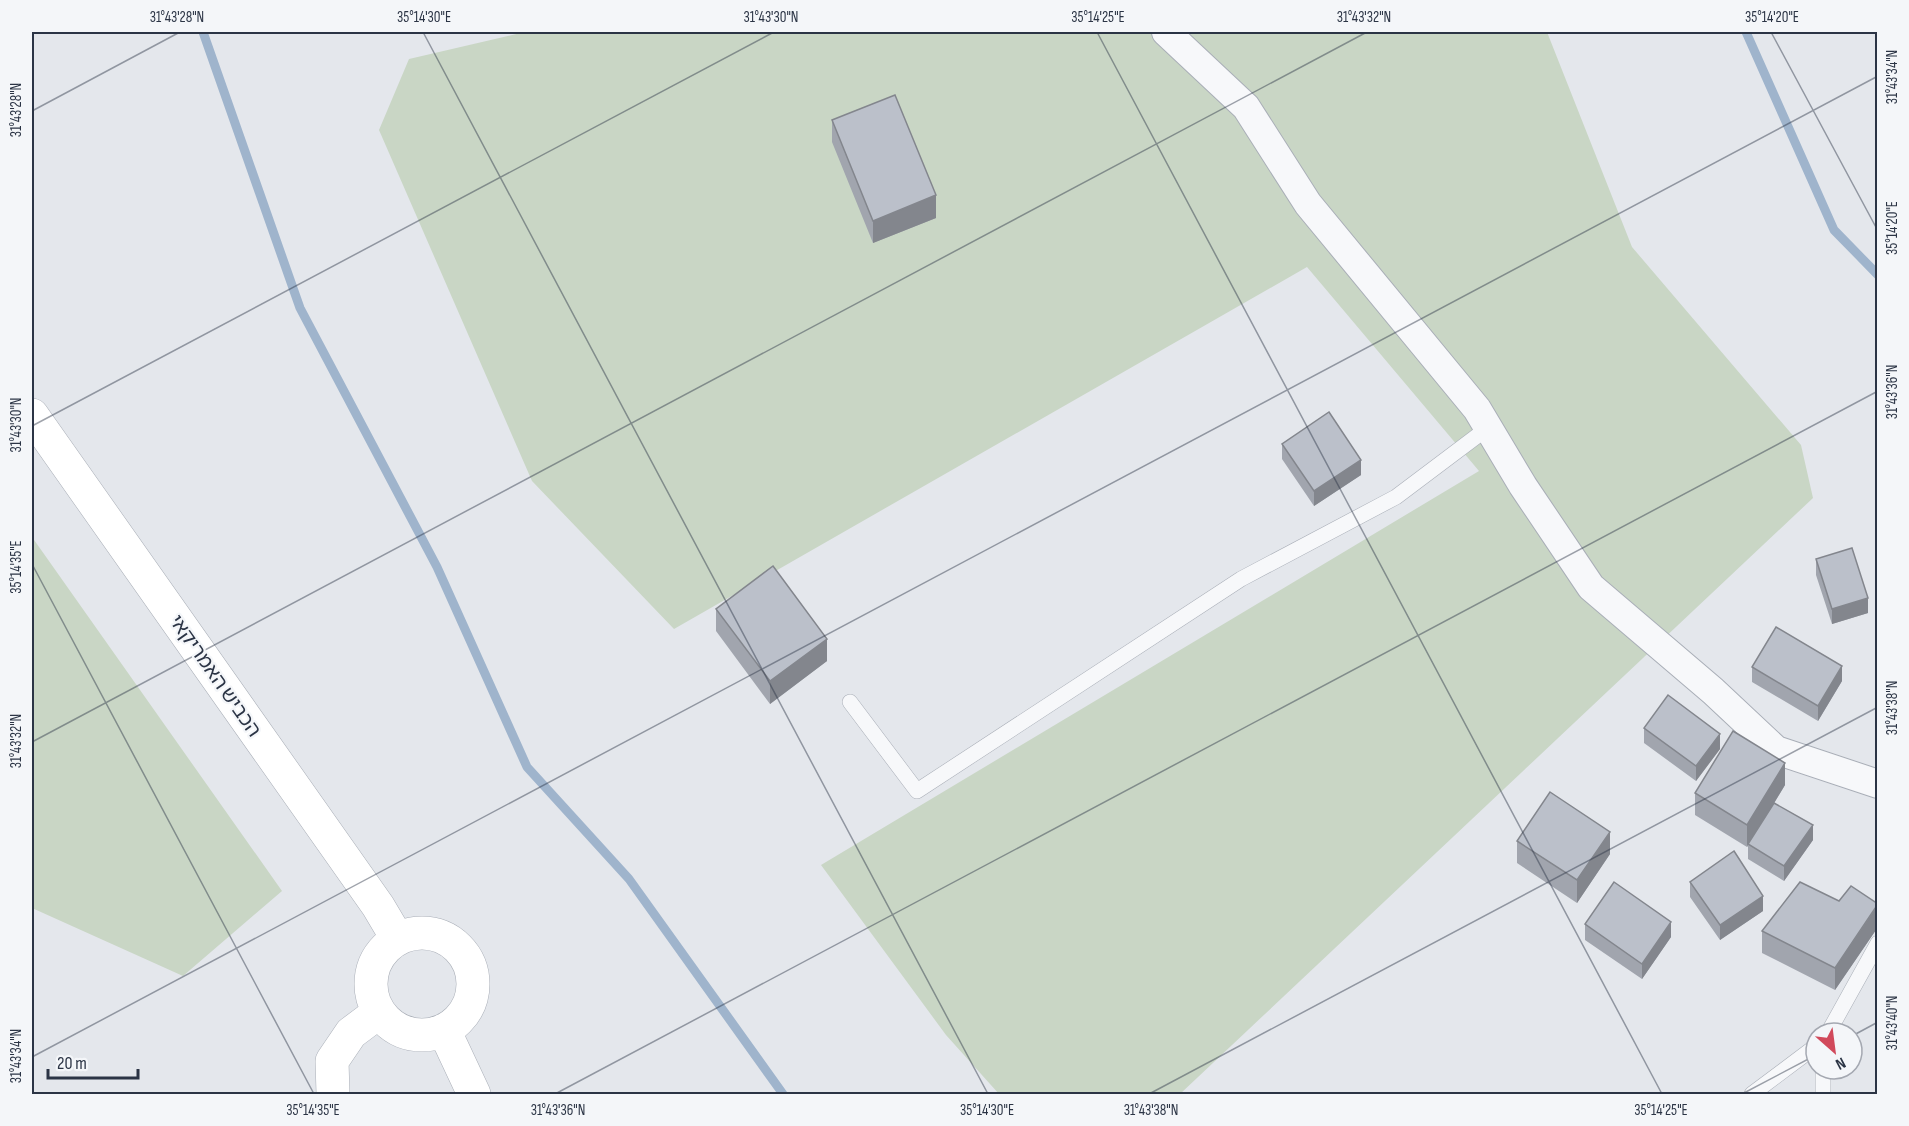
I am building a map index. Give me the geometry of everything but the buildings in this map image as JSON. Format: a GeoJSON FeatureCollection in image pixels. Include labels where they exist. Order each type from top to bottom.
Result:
{"type":"FeatureCollection","features":[{"type":"Feature","properties":{"kind":"main road","name":"הכביש האמריקאי"},"geometry":{"type":"LineString","coordinates":[[32,415],[378,906],[398,938]]}},
{"type":"Feature","properties":{"kind":"main road"},"geometry":{"type":"LineString","coordinates":[[416,932],[437,934],[456,944],[468,959],[474,978],[472,999],[462,1017],[444,1030],[427,1035],[406,1034],[388,1024],[379,1012],[370,989],[372,969],[382,950],[398,938],[416,932]]}},
{"type":"Feature","properties":{"kind":"main road"},"geometry":{"type":"LineString","coordinates":[[333,1095],[332,1061],[351,1033],[379,1012]]}},
{"type":"Feature","properties":{"kind":"main road"},"geometry":{"type":"LineString","coordinates":[[444,1030],[474,1095]]}},
{"type":"Feature","properties":{"kind":"street"},"geometry":{"type":"LineString","coordinates":[[1166,32],[1246,107],[1308,204],[1478,409],[1523,486],[1590,587],[1713,691],[1776,750],[1878,783]]}},
{"type":"Feature","properties":{"kind":"lane"},"geometry":{"type":"LineString","coordinates":[[850,702],[918,791],[1241,579],[1396,497],[1488,427]]}},
{"type":"Feature","properties":{"kind":"lane"},"geometry":{"type":"LineString","coordinates":[[1835,1021],[1878,943]]}},
{"type":"Feature","properties":{"kind":"lane"},"geometry":{"type":"LineString","coordinates":[[1752,1095],[1804,1055]]}},
{"type":"Feature","properties":{"kind":"green space"},"geometry":{"type":"Polygon","coordinates":[[[525,32],[1547,32],[1632,247],[1801,445],[1813,498],[1180,1094],[999,1094],[946,1035],[821,865],[1479,471],[1307,267],[674,629],[532,481],[379,130],[409,59],[525,32]]]}},
{"type":"Feature","properties":{"kind":"green space"},"geometry":{"type":"Polygon","coordinates":[[[32,537],[282,891],[183,976],[32,908],[32,537]]]}},
{"type":"Feature","properties":{"kind":"waterway"},"geometry":{"type":"LineString","coordinates":[[203,32],[300,308],[437,567],[527,767],[629,879],[783,1094]]}},
{"type":"Feature","properties":{"kind":"waterway"},"geometry":{"type":"LineString","coordinates":[[1746,32],[1834,230],[1878,275]]}}]}
